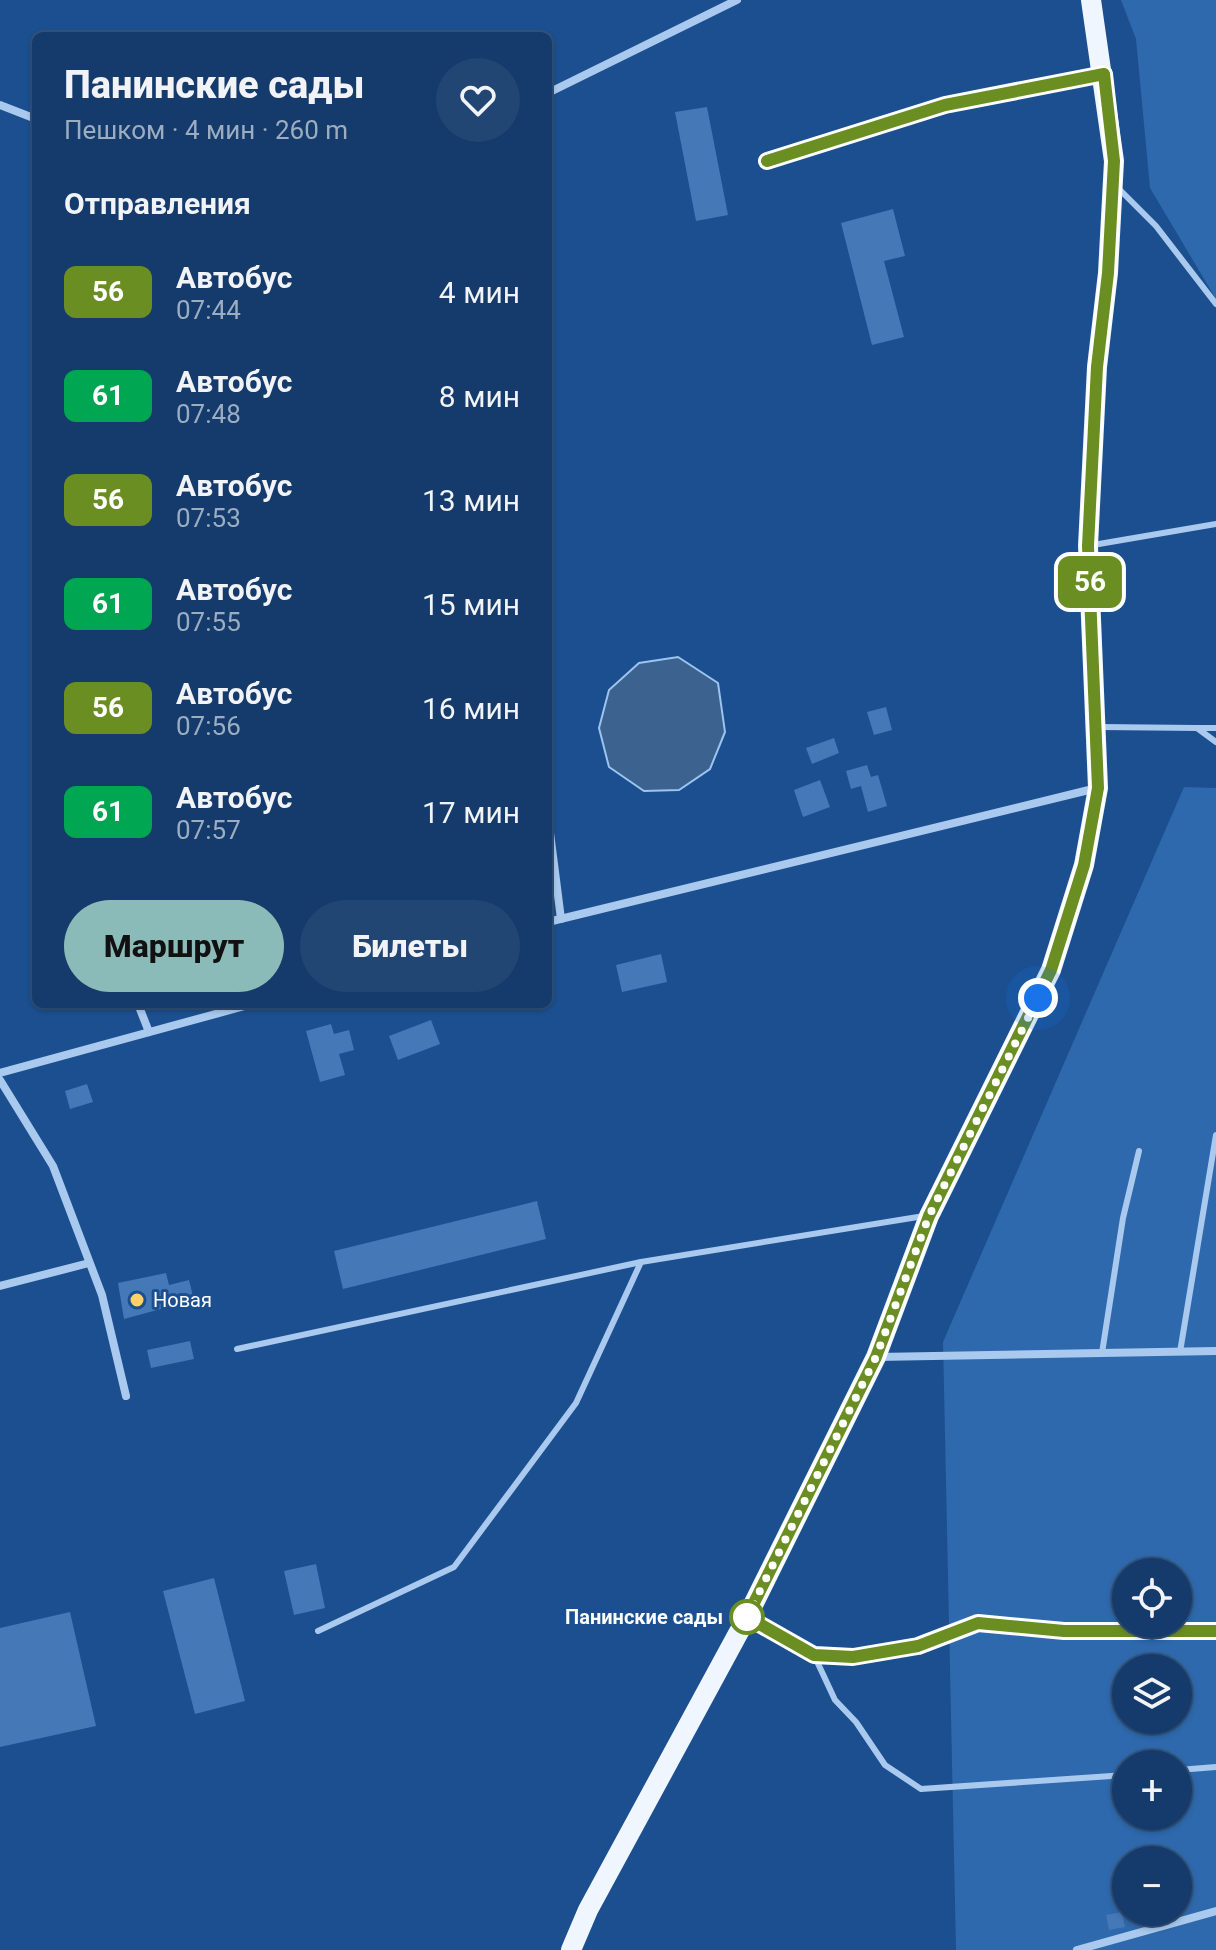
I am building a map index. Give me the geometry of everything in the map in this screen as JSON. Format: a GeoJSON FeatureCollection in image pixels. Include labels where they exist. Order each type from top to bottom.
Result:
{"type":"FeatureCollection","features":[{"type":"Feature","properties":{"kind":"main road"},"geometry":{"type":"LineString","coordinates":[[571,1950],[588,1910],[747,1617],[876,1357],[929,1216],[1051,970],[1084,865],[1098,788],[1088,546],[1097,367],[1108,273],[1114,161],[1104,74],[1091,0]]}},
{"type":"Feature","properties":{"kind":"street"},"geometry":{"type":"LineString","coordinates":[[552,91],[737,0]]}},
{"type":"Feature","properties":{"kind":"street"},"geometry":{"type":"LineString","coordinates":[[0,105],[32,117]]}},
{"type":"Feature","properties":{"kind":"street"},"geometry":{"type":"LineString","coordinates":[[552,921],[1098,788]]}},
{"type":"Feature","properties":{"kind":"street"},"geometry":{"type":"LineString","coordinates":[[552,848],[561,919]]}},
{"type":"Feature","properties":{"kind":"street"},"geometry":{"type":"LineString","coordinates":[[140,1008],[149,1032]]}},
{"type":"Feature","properties":{"kind":"street"},"geometry":{"type":"LineString","coordinates":[[0,1073],[237,1008]]}},
{"type":"Feature","properties":{"kind":"street"},"geometry":{"type":"LineString","coordinates":[[0,1080],[53,1166],[102,1295],[126,1396]]}},
{"type":"Feature","properties":{"kind":"street"},"geometry":{"type":"LineString","coordinates":[[0,1286],[89,1263]]}},
{"type":"Feature","properties":{"kind":"street"},"geometry":{"type":"LineString","coordinates":[[876,1357],[1216,1351]]}},
{"type":"Feature","properties":{"kind":"street"},"geometry":{"type":"LineString","coordinates":[[1077,1950],[1216,1911]]}},
{"type":"Feature","properties":{"kind":"lane"},"geometry":{"type":"LineString","coordinates":[[767,161],[945,105],[1104,74]]}},
{"type":"Feature","properties":{"kind":"lane"},"geometry":{"type":"LineString","coordinates":[[1113,182],[1156,226],[1216,304]]}},
{"type":"Feature","properties":{"kind":"lane"},"geometry":{"type":"LineString","coordinates":[[1088,546],[1216,524]]}},
{"type":"Feature","properties":{"kind":"lane"},"geometry":{"type":"LineString","coordinates":[[1097,727],[1216,728]]}},
{"type":"Feature","properties":{"kind":"lane"},"geometry":{"type":"LineString","coordinates":[[1197,728],[1216,742]]}},
{"type":"Feature","properties":{"kind":"lane"},"geometry":{"type":"LineString","coordinates":[[1180,1352],[1216,1135]]}},
{"type":"Feature","properties":{"kind":"lane"},"geometry":{"type":"LineString","coordinates":[[1102,1353],[1123,1218],[1139,1151]]}},
{"type":"Feature","properties":{"kind":"lane"},"geometry":{"type":"LineString","coordinates":[[237,1349],[641,1262],[929,1216]]}},
{"type":"Feature","properties":{"kind":"lane"},"geometry":{"type":"LineString","coordinates":[[318,1631],[454,1567],[576,1403],[641,1262]]}},
{"type":"Feature","properties":{"kind":"lane"},"geometry":{"type":"LineString","coordinates":[[747,1617],[814,1655],[853,1657],[918,1646],[978,1623],[1064,1631],[1216,1631]]}},
{"type":"Feature","properties":{"kind":"lane"},"geometry":{"type":"LineString","coordinates":[[814,1655],[835,1700],[856,1722],[885,1765],[921,1789],[1112,1776]]}},
{"type":"Feature","properties":{"kind":"lane"},"geometry":{"type":"LineString","coordinates":[[1192,1769],[1216,1767]]}},
{"type":"Feature","properties":{"kind":"shaded area"},"geometry":{"type":"Polygon","coordinates":[[[1121,0],[1216,0],[1216,299],[1150,188],[1136,39],[1121,0]]]}},
{"type":"Feature","properties":{"kind":"shaded area"},"geometry":{"type":"Polygon","coordinates":[[[678,657],[718,683],[725,732],[710,769],[679,790],[644,791],[609,767],[599,728],[609,690],[639,663],[678,657]]]}},
{"type":"Feature","properties":{"kind":"shaded area"},"geometry":{"type":"Polygon","coordinates":[[[1184,787],[1216,788],[1216,1950],[956,1950],[943,1342],[1184,787]]]}},
{"type":"Feature","properties":{"kind":"building"},"geometry":{"type":"Polygon","coordinates":[[[707,107],[728,215],[696,221],[675,112],[707,107]]]}},
{"type":"Feature","properties":{"kind":"building"},"geometry":{"type":"Polygon","coordinates":[[[893,209],[905,256],[884,261],[904,337],[872,345],[841,223],[893,209]]]}},
{"type":"Feature","properties":{"kind":"building"},"geometry":{"type":"Polygon","coordinates":[[[886,707],[892,730],[874,735],[867,712],[886,707]]]}},
{"type":"Feature","properties":{"kind":"building"},"geometry":{"type":"Polygon","coordinates":[[[834,738],[839,753],[812,764],[806,748],[834,738]]]}},
{"type":"Feature","properties":{"kind":"building"},"geometry":{"type":"Polygon","coordinates":[[[867,765],[871,777],[878,775],[887,806],[868,812],[861,786],[851,789],[846,771],[867,765]]]}},
{"type":"Feature","properties":{"kind":"building"},"geometry":{"type":"Polygon","coordinates":[[[820,780],[830,807],[803,817],[794,790],[820,780]]]}},
{"type":"Feature","properties":{"kind":"building"},"geometry":{"type":"Polygon","coordinates":[[[661,954],[667,982],[622,992],[616,965],[661,954]]]}},
{"type":"Feature","properties":{"kind":"building"},"geometry":{"type":"Polygon","coordinates":[[[431,1020],[440,1044],[398,1060],[389,1036],[431,1020]]]}},
{"type":"Feature","properties":{"kind":"building"},"geometry":{"type":"Polygon","coordinates":[[[331,1024],[334,1034],[349,1030],[354,1050],[339,1054],[345,1075],[320,1082],[306,1031],[331,1024]]]}},
{"type":"Feature","properties":{"kind":"building"},"geometry":{"type":"Polygon","coordinates":[[[87,1084],[93,1102],[70,1109],[65,1091],[87,1084]]]}},
{"type":"Feature","properties":{"kind":"building"},"geometry":{"type":"Polygon","coordinates":[[[537,1201],[546,1239],[343,1289],[334,1251],[537,1201]]]}},
{"type":"Feature","properties":{"kind":"building"},"geometry":{"type":"Polygon","coordinates":[[[166,1273],[169,1285],[189,1280],[194,1300],[124,1319],[118,1283],[166,1273]]]}},
{"type":"Feature","properties":{"kind":"building"},"geometry":{"type":"Polygon","coordinates":[[[190,1341],[194,1359],[151,1368],[147,1350],[190,1341]]]}},
{"type":"Feature","properties":{"kind":"building"},"geometry":{"type":"Polygon","coordinates":[[[316,1564],[325,1608],[294,1615],[284,1571],[316,1564]]]}},
{"type":"Feature","properties":{"kind":"building"},"geometry":{"type":"Polygon","coordinates":[[[214,1578],[245,1701],[195,1714],[163,1591],[214,1578]]]}},
{"type":"Feature","properties":{"kind":"building"},"geometry":{"type":"Polygon","coordinates":[[[70,1612],[96,1726],[0,1747],[0,1628],[70,1612]]]}},
{"type":"Feature","properties":{"kind":"building"},"geometry":{"type":"Polygon","coordinates":[[[1112,1914],[1112,1926],[1125,1927],[1109,1930],[1106,1915],[1112,1914]]]}},
{"type":"Feature","properties":{"kind":"bus line","name":"56"},"geometry":{"type":"LineString","coordinates":[[767,161],[945,105],[1104,74],[1114,161],[1108,273],[1097,367],[1088,546],[1098,788],[1084,865],[1051,970],[929,1216],[876,1357],[747,1617],[814,1655],[853,1657],[918,1646],[978,1623],[1064,1631],[1216,1631]]}},
{"type":"Feature","properties":{"kind":"place","name":"Новая"},"geometry":{"type":"Point","coordinates":[137,1300]}},
{"type":"Feature","properties":{"kind":"place","name":"Панинские сады"},"geometry":{"type":"Point","coordinates":[747,1617]}},
{"type":"Feature","properties":{"kind":"route"},"geometry":{"type":"LineString","coordinates":[[747,1617],[876,1357],[929,1216],[1038,998]]}}]}
